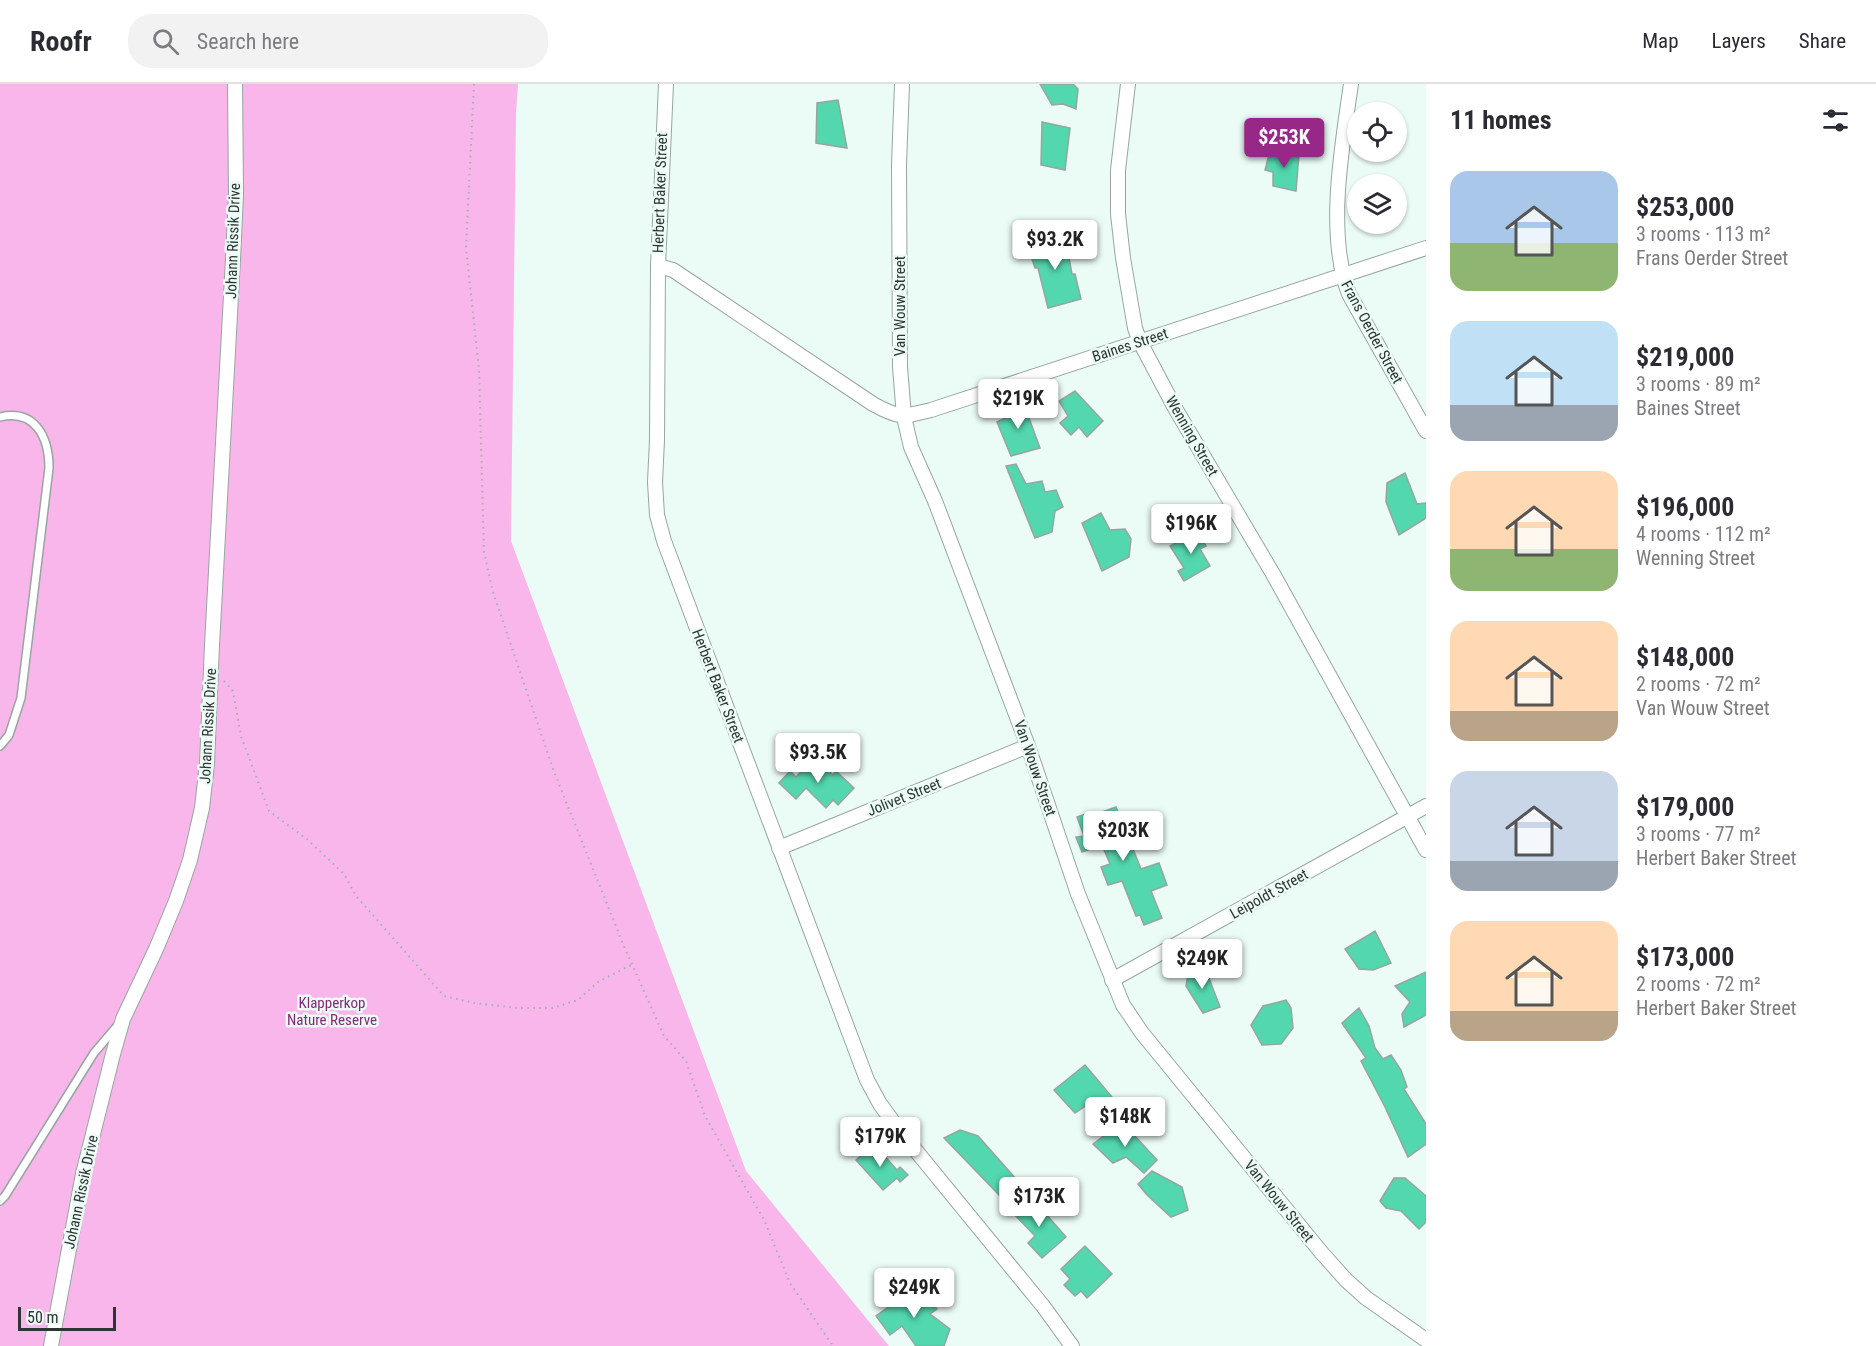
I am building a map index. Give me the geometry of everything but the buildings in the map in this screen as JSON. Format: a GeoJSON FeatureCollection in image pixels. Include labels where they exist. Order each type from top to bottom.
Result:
{"type":"FeatureCollection","features":[{"type":"Feature","properties":{"kind":"street","name":"Johann Rissik Drive"},"geometry":{"type":"LineString","coordinates":[[51,1346],[83,1174],[123,1019],[156,949],[190,860],[202,808],[207,764],[236,194],[235,84]]}},
{"type":"Feature","properties":{"kind":"street","name":"Herbert Baker Street"},"geometry":{"type":"LineString","coordinates":[[666,84],[658,266],[655,482],[657,515],[668,551],[867,1080],[880,1104],[1044,1306],[1072,1346]]}},
{"type":"Feature","properties":{"kind":"street","name":"Van Wouw Street"},"geometry":{"type":"LineString","coordinates":[[902,84],[900,366],[903,417],[911,447],[935,501],[1028,746],[1078,894],[1112,980],[1123,1005],[1142,1033],[1346,1280],[1366,1298],[1426,1340]]}},
{"type":"Feature","properties":{"kind":"street","name":"Wenning Street"},"geometry":{"type":"LineString","coordinates":[[1128,84],[1118,170],[1119,214],[1123,258],[1140,342],[1175,408],[1273,574],[1426,850]]}},
{"type":"Feature","properties":{"kind":"street","name":"Frans Oerder Street"},"geometry":{"type":"LineString","coordinates":[[1351,84],[1343,145],[1338,216],[1338,250],[1342,276],[1349,294],[1426,431]]}},
{"type":"Feature","properties":{"kind":"street","name":"Baines Street"},"geometry":{"type":"LineString","coordinates":[[903,417],[932,410],[1426,248]]}},
{"type":"Feature","properties":{"kind":"street"},"geometry":{"type":"LineString","coordinates":[[658,266],[674,270],[873,404],[903,417]]}},
{"type":"Feature","properties":{"kind":"street","name":"Jolivet Street"},"geometry":{"type":"LineString","coordinates":[[779,848],[1028,746]]}},
{"type":"Feature","properties":{"kind":"street","name":"Leipoldt Street"},"geometry":{"type":"LineString","coordinates":[[1112,980],[1426,806]]}},
{"type":"Feature","properties":{"kind":"lane"},"geometry":{"type":"LineString","coordinates":[[0,417],[17,415],[34,424],[41,432],[49,456],[21,698],[9,735],[0,746]]}},
{"type":"Feature","properties":{"kind":"lane"},"geometry":{"type":"LineString","coordinates":[[0,1201],[94,1053],[123,1019]]}},
{"type":"Feature","properties":{"kind":"path"},"geometry":{"type":"LineString","coordinates":[[474,84],[466,248],[479,369],[484,552],[493,592],[553,769],[664,1036],[686,1061],[705,1116],[764,1220],[790,1283],[833,1346]]}},
{"type":"Feature","properties":{"kind":"path"},"geometry":{"type":"LineString","coordinates":[[220,677],[233,691],[241,736],[269,811],[308,840],[344,874],[356,896],[444,996],[507,1007],[553,1008],[578,1000],[598,982],[633,964]]}},
{"type":"Feature","properties":{"kind":"green space","name":"Klapperkop Nature Reserve"},"geometry":{"type":"Polygon","coordinates":[[[0,84],[518,84],[511,541],[746,1171],[889,1346],[0,1346],[0,84]]]}}]}
